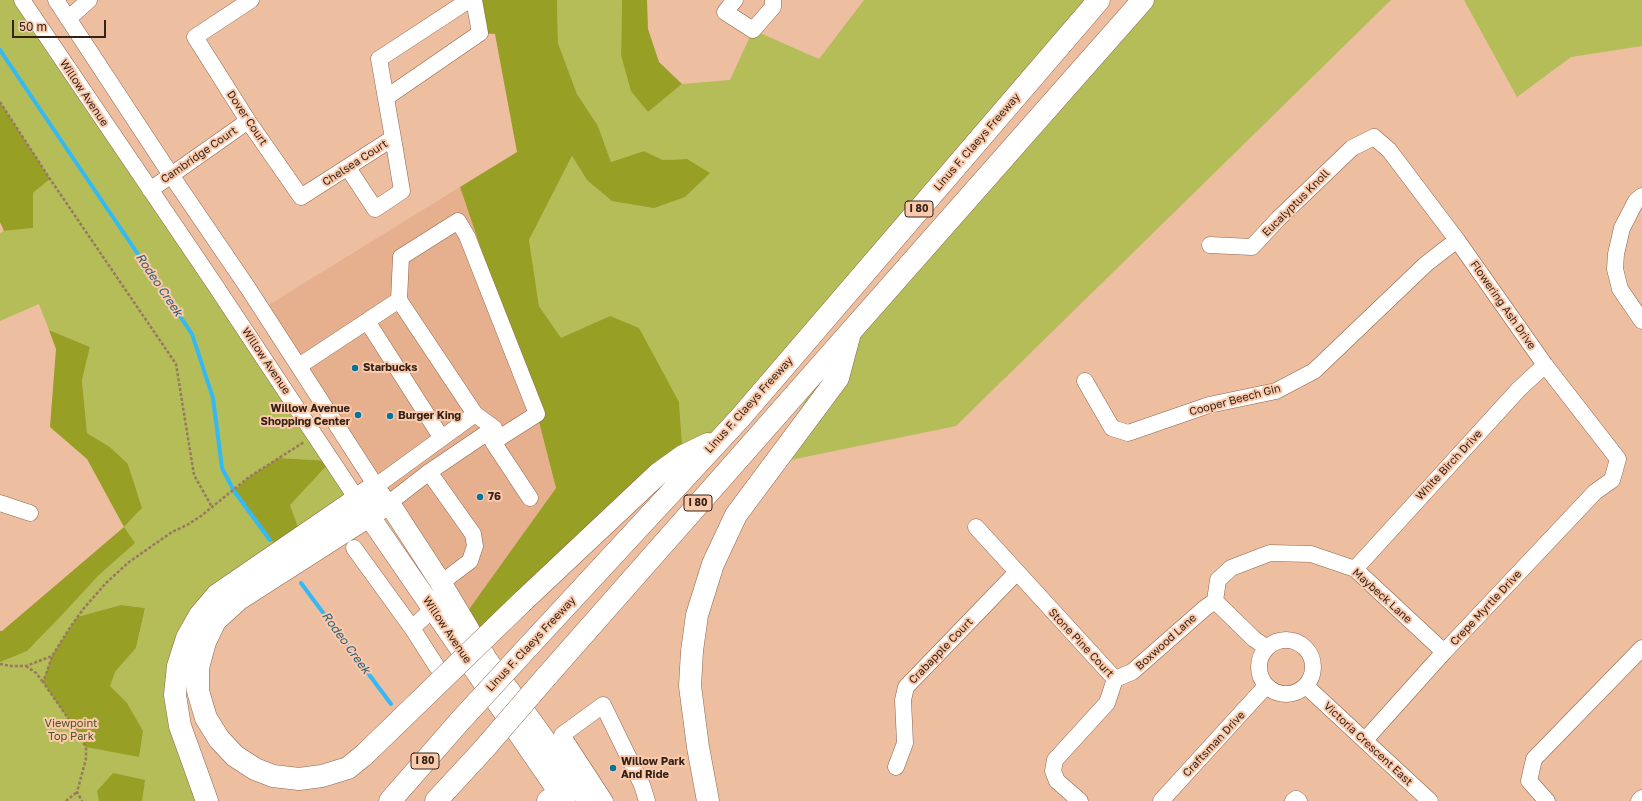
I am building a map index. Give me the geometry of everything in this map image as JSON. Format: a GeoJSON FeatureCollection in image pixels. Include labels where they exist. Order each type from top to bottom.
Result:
{"type":"FeatureCollection","features":[{"type":"Feature","properties":{"kind":"highway","name":"Linus F. Claeys Freeway"},"geometry":{"type":"LineString","coordinates":[[390,801],[460,721],[718,440],[740,418],[1099,0]]}},
{"type":"Feature","properties":{"kind":"highway","name":"I 80"},"geometry":{"type":"LineString","coordinates":[[436,801],[484,749],[546,676],[851,329],[1143,0]]}},
{"type":"Feature","properties":{"kind":"highway"},"geometry":{"type":"LineString","coordinates":[[708,801],[698,747],[690,686],[692,651],[697,615],[713,564],[736,515],[838,378],[851,329]]}},
{"type":"Feature","properties":{"kind":"highway"},"geometry":{"type":"LineString","coordinates":[[376,486],[362,507],[239,599],[216,621],[205,642],[198,668],[198,692],[206,718],[219,739],[235,756],[255,769],[273,776],[299,779],[322,776],[348,768],[364,755],[523,601],[658,474],[683,456],[718,440]]}},
{"type":"Feature","properties":{"kind":"highway"},"geometry":{"type":"LineString","coordinates":[[207,801],[180,726],[176,695],[178,666],[187,638],[200,615],[217,595],[362,507],[389,503]]}},
{"type":"Feature","properties":{"kind":"main road","name":"Willow Avenue"},"geometry":{"type":"LineString","coordinates":[[389,503],[441,583],[487,660],[562,794]]}},
{"type":"Feature","properties":{"kind":"main road","name":"Willow Avenue"},"geometry":{"type":"LineString","coordinates":[[362,507],[562,794],[589,801]]}},
{"type":"Feature","properties":{"kind":"street","name":"Willow Avenue"},"geometry":{"type":"LineString","coordinates":[[22,0],[289,394],[362,507]]}},
{"type":"Feature","properties":{"kind":"street","name":"Willow Avenue"},"geometry":{"type":"LineString","coordinates":[[56,0],[171,175],[248,288],[376,486],[389,503]]}},
{"type":"Feature","properties":{"kind":"street"},"geometry":{"type":"LineString","coordinates":[[68,19],[89,0]]}},
{"type":"Feature","properties":{"kind":"street","name":"Chelsea Court"},"geometry":{"type":"LineString","coordinates":[[301,197],[393,138],[380,59],[469,0]]}},
{"type":"Feature","properties":{"kind":"street"},"geometry":{"type":"LineString","coordinates":[[387,96],[480,33],[474,0]]}},
{"type":"Feature","properties":{"kind":"street"},"geometry":{"type":"LineString","coordinates":[[735,0],[725,12],[753,30],[773,7],[773,0]]}},
{"type":"Feature","properties":{"kind":"street","name":"Dover Court"},"geometry":{"type":"LineString","coordinates":[[244,2],[195,37],[248,121],[301,197]]}},
{"type":"Feature","properties":{"kind":"street","name":"Cambridge Court"},"geometry":{"type":"LineString","coordinates":[[150,190],[248,121]]}},
{"type":"Feature","properties":{"kind":"street","name":"Flowering Ash Drive"},"geometry":{"type":"LineString","coordinates":[[1374,137],[1389,150],[1457,240],[1546,365],[1618,459],[1612,480]]}},
{"type":"Feature","properties":{"kind":"street","name":"Eucalyptus Knoll"},"geometry":{"type":"LineString","coordinates":[[1210,245],[1252,247],[1278,219],[1352,148],[1374,137]]}},
{"type":"Feature","properties":{"kind":"street"},"geometry":{"type":"LineString","coordinates":[[348,168],[375,208],[402,191],[393,138]]}},
{"type":"Feature","properties":{"kind":"street"},"geometry":{"type":"LineString","coordinates":[[1642,196],[1636,200],[1622,228],[1616,254],[1616,269],[1620,289],[1642,321]]}},
{"type":"Feature","properties":{"kind":"street"},"geometry":{"type":"LineString","coordinates":[[389,503],[429,472],[494,435],[536,414],[467,236],[458,222],[400,257],[400,300],[475,414],[494,435],[530,498]]}},
{"type":"Feature","properties":{"kind":"street","name":"Cooper Beech Gin"},"geometry":{"type":"LineString","coordinates":[[1085,381],[1112,428],[1128,433],[1209,405],[1276,391],[1314,372],[1426,264],[1457,240]]}},
{"type":"Feature","properties":{"kind":"street"},"geometry":{"type":"LineString","coordinates":[[299,366],[400,300]]}},
{"type":"Feature","properties":{"kind":"street"},"geometry":{"type":"LineString","coordinates":[[368,321],[441,438]]}},
{"type":"Feature","properties":{"kind":"street","name":"White Birch Drive"},"geometry":{"type":"LineString","coordinates":[[1355,568],[1519,388],[1546,365]]}},
{"type":"Feature","properties":{"kind":"street"},"geometry":{"type":"LineString","coordinates":[[376,486],[475,414]]}},
{"type":"Feature","properties":{"kind":"street"},"geometry":{"type":"LineString","coordinates":[[429,472],[473,534],[475,546],[470,561],[441,583]]}},
{"type":"Feature","properties":{"kind":"street","name":"Crepe Myrtle Drive"},"geometry":{"type":"LineString","coordinates":[[1365,740],[1444,652],[1595,492],[1612,480]]}},
{"type":"Feature","properties":{"kind":"street"},"geometry":{"type":"LineString","coordinates":[[0,503],[30,513]]}},
{"type":"Feature","properties":{"kind":"street","name":"Stone Pine Court"},"geometry":{"type":"LineString","coordinates":[[976,527],[1016,573],[1115,679],[1107,703],[1056,760],[1053,771],[1057,781],[1080,801]]}},
{"type":"Feature","properties":{"kind":"street"},"geometry":{"type":"LineString","coordinates":[[354,548],[412,628],[437,667]]}},
{"type":"Feature","properties":{"kind":"street","name":"Maybeck Lane"},"geometry":{"type":"LineString","coordinates":[[1215,601],[1218,580],[1231,568],[1270,553],[1311,554],[1355,568],[1444,652]]}},
{"type":"Feature","properties":{"kind":"street","name":"Crabapple Court"},"geometry":{"type":"LineString","coordinates":[[896,767],[905,743],[903,700],[906,687],[1016,573]]}},
{"type":"Feature","properties":{"kind":"street"},"geometry":{"type":"LineString","coordinates":[[1215,601],[1254,639],[1267,648]]}},
{"type":"Feature","properties":{"kind":"street","name":"Boxwood Lane"},"geometry":{"type":"LineString","coordinates":[[1115,679],[1132,672],[1204,608],[1215,601]]}},
{"type":"Feature","properties":{"kind":"street"},"geometry":{"type":"LineString","coordinates":[[412,628],[434,609]]}},
{"type":"Feature","properties":{"kind":"street"},"geometry":{"type":"LineString","coordinates":[[1286,640],[1297,642],[1305,648],[1311,657],[1313,667],[1311,677],[1306,686],[1298,692],[1284,694],[1274,692],[1266,686],[1260,676],[1259,665],[1261,657],[1267,648],[1276,642],[1286,640]]}},
{"type":"Feature","properties":{"kind":"street"},"geometry":{"type":"LineString","coordinates":[[1547,801],[1529,781],[1534,759],[1642,648]]}},
{"type":"Feature","properties":{"kind":"street","name":"Craftsman Drive"},"geometry":{"type":"LineString","coordinates":[[1161,801],[1266,686]]}},
{"type":"Feature","properties":{"kind":"street","name":"Victoria Crescent East"},"geometry":{"type":"LineString","coordinates":[[1306,686],[1430,801]]}},
{"type":"Feature","properties":{"kind":"street"},"geometry":{"type":"LineString","coordinates":[[605,801],[562,736],[603,705],[642,785],[647,801]]}},
{"type":"Feature","properties":{"kind":"street"},"geometry":{"type":"LineString","coordinates":[[1639,801],[1642,798]]}},
{"type":"Feature","properties":{"kind":"street"},"geometry":{"type":"LineString","coordinates":[[1293,801],[1296,799],[1299,801]]}},
{"type":"Feature","properties":{"kind":"path"},"geometry":{"type":"LineString","coordinates":[[0,102],[50,179],[176,364],[194,475],[212,507]]}},
{"type":"Feature","properties":{"kind":"path"},"geometry":{"type":"LineString","coordinates":[[43,682],[52,656],[71,626],[106,583],[129,562],[172,532],[201,516],[249,477],[315,436]]}},
{"type":"Feature","properties":{"kind":"path"},"geometry":{"type":"LineString","coordinates":[[0,664],[26,666],[52,656]]}},
{"type":"Feature","properties":{"kind":"path"},"geometry":{"type":"LineString","coordinates":[[26,666],[36,673],[43,682],[86,747],[86,759],[77,792],[66,801]]}},
{"type":"Feature","properties":{"kind":"path"},"geometry":{"type":"LineString","coordinates":[[77,792],[82,801]]}},
{"type":"Feature","properties":{"kind":"shaded area"},"geometry":{"type":"Polygon","coordinates":[[[460,187],[537,414],[556,488],[462,619],[262,309],[460,187]]]}},
{"type":"Feature","properties":{"kind":"green space","name":"Viewpoint Top Park"},"geometry":{"type":"Polygon","coordinates":[[[0,0],[22,0],[289,394],[356,499],[301,536],[289,505],[331,461],[279,458],[249,477],[234,491],[270,540],[284,548],[217,595],[200,615],[187,638],[178,666],[175,695],[180,726],[207,801],[0,801],[0,631],[35,643],[99,575],[134,543],[124,527],[142,508],[128,464],[110,447],[87,433],[82,380],[90,347],[49,330],[39,304],[0,321],[0,233],[4,231],[33,228],[33,193],[50,179],[0,102],[0,0]],[[121,605],[77,617],[56,651],[115,672],[136,648],[145,608],[121,605]]]}},
{"type":"Feature","properties":{"kind":"green space"},"geometry":{"type":"Polygon","coordinates":[[[474,0],[557,0],[558,43],[577,94],[598,126],[611,162],[644,151],[663,160],[687,159],[710,173],[685,197],[654,208],[612,201],[587,180],[572,156],[529,240],[539,306],[561,338],[610,316],[639,328],[679,402],[683,456],[478,646],[462,619],[556,488],[537,414],[460,187],[517,152],[495,34],[480,33],[474,0]]]}},
{"type":"Feature","properties":{"kind":"green space"},"geometry":{"type":"Polygon","coordinates":[[[557,0],[622,0],[621,55],[648,112],[682,84],[730,80],[753,30],[819,59],[864,0],[1099,0],[740,418],[683,456],[679,402],[610,316],[561,339],[539,306],[529,240],[572,156],[587,180],[687,159],[663,160],[644,151],[611,162],[598,126],[577,94],[558,43],[557,0]]]}},
{"type":"Feature","properties":{"kind":"green space"},"geometry":{"type":"Polygon","coordinates":[[[622,0],[647,0],[648,29],[659,62],[682,84],[648,112],[631,91],[621,55],[622,0]]]}},
{"type":"Feature","properties":{"kind":"green space"},"geometry":{"type":"Polygon","coordinates":[[[1144,0],[1391,0],[956,426],[766,465],[851,326],[1144,0]]]}},
{"type":"Feature","properties":{"kind":"green space"},"geometry":{"type":"Polygon","coordinates":[[[1464,0],[1642,0],[1642,46],[1571,57],[1517,97],[1464,0]]]}},
{"type":"Feature","properties":{"kind":"green space"},"geometry":{"type":"Polygon","coordinates":[[[0,102],[50,179],[33,193],[33,228],[4,231],[0,222],[0,102]]]}},
{"type":"Feature","properties":{"kind":"green space"},"geometry":{"type":"Polygon","coordinates":[[[49,330],[90,347],[82,380],[87,433],[110,447],[128,464],[142,508],[124,527],[87,459],[50,427],[56,349],[49,330]]]}},
{"type":"Feature","properties":{"kind":"green space"},"geometry":{"type":"Polygon","coordinates":[[[279,458],[331,461],[290,505],[301,536],[284,548],[270,540],[234,491],[249,477],[279,458]]]}},
{"type":"Feature","properties":{"kind":"green space"},"geometry":{"type":"Polygon","coordinates":[[[124,527],[135,543],[99,575],[27,651],[0,662],[0,631],[2,631],[124,527]]]}},
{"type":"Feature","properties":{"kind":"green space"},"geometry":{"type":"Polygon","coordinates":[[[121,605],[145,608],[136,648],[115,672],[110,686],[127,703],[143,731],[139,757],[86,747],[43,682],[52,656],[77,617],[121,605]]]}},
{"type":"Feature","properties":{"kind":"green space"},"geometry":{"type":"Polygon","coordinates":[[[113,773],[145,780],[142,801],[99,801],[97,791],[113,773]]]}},
{"type":"Feature","properties":{"kind":"waterway","name":"Rodeo Creek"},"geometry":{"type":"LineString","coordinates":[[0,50],[192,334],[213,398],[222,468],[234,491],[270,540]]}},
{"type":"Feature","properties":{"kind":"waterway","name":"Rodeo Creek"},"geometry":{"type":"LineString","coordinates":[[301,583],[391,704]]}},
{"type":"Feature","properties":{"kind":"place","name":"Starbucks"},"geometry":{"type":"Point","coordinates":[355,368]}},
{"type":"Feature","properties":{"kind":"place","name":"Willow Avenue Shopping Center"},"geometry":{"type":"Point","coordinates":[358,415]}},
{"type":"Feature","properties":{"kind":"place","name":"Burger King"},"geometry":{"type":"Point","coordinates":[390,416]}},
{"type":"Feature","properties":{"kind":"place","name":"76"},"geometry":{"type":"Point","coordinates":[480,497]}},
{"type":"Feature","properties":{"kind":"place","name":"Willow Park And Ride"},"geometry":{"type":"Point","coordinates":[613,768]}}]}
